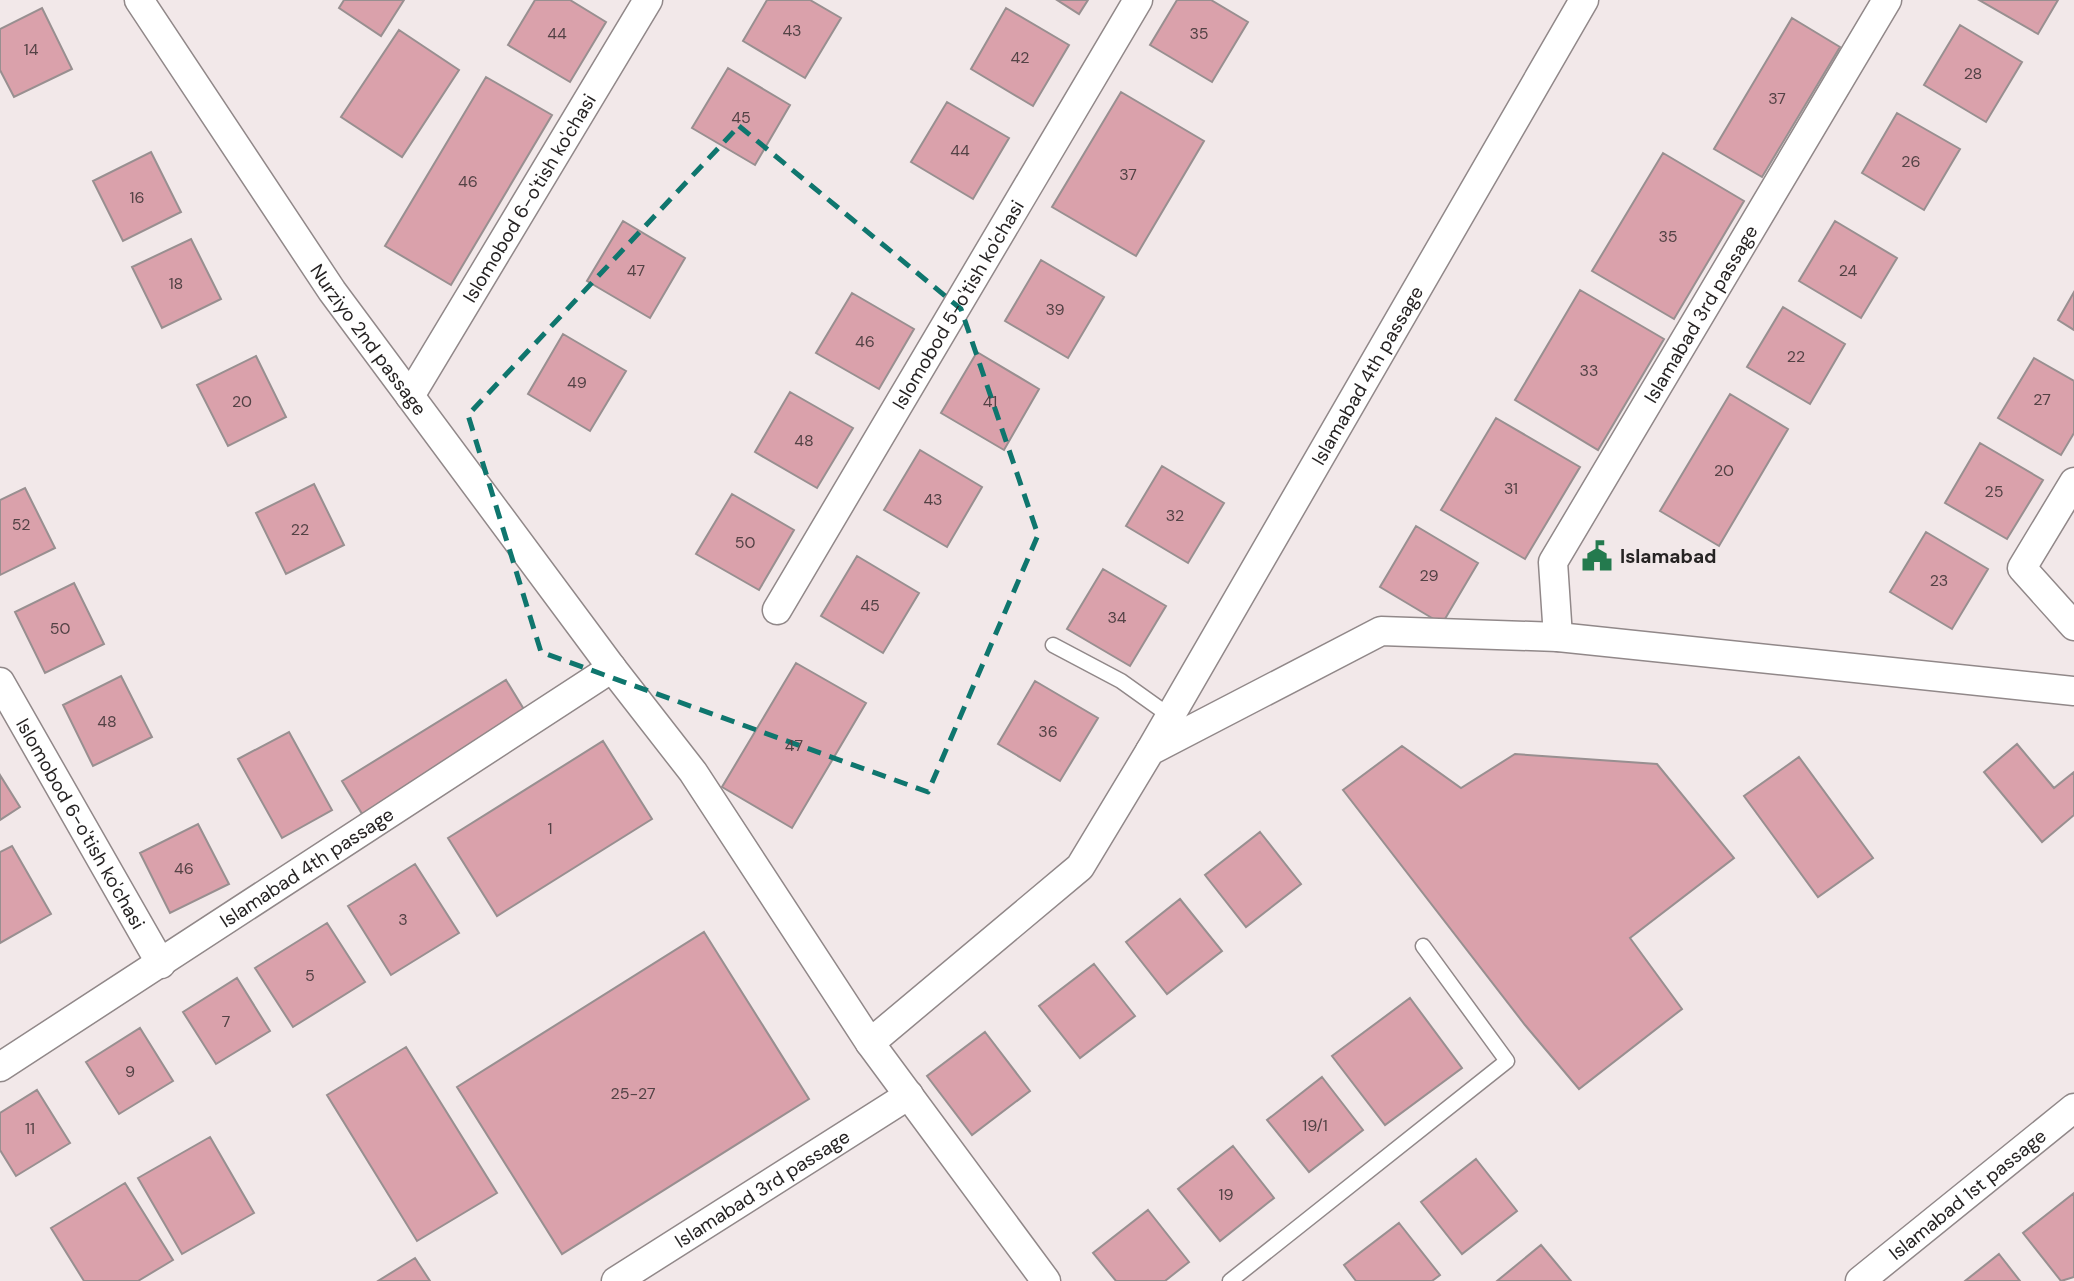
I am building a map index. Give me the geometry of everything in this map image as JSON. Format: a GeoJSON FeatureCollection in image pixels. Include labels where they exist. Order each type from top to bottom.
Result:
{"type":"FeatureCollection","features":[{"type":"Feature","properties":{"kind":"street","name":"Islomobod 6-o'tish ko'chasi"},"geometry":{"type":"LineString","coordinates":[[410,396],[648,0]]}},
{"type":"Feature","properties":{"kind":"street","name":"Islomobod 5-o'tish ko'chasi"},"geometry":{"type":"LineString","coordinates":[[777,610],[1138,0]]}},
{"type":"Feature","properties":{"kind":"street","name":"Islamabad 4th passage"},"geometry":{"type":"LineString","coordinates":[[870,1043],[1080,867],[1150,751],[1584,0]]}},
{"type":"Feature","properties":{"kind":"street","name":"Islamabad 3rd passage"},"geometry":{"type":"LineString","coordinates":[[1558,638],[1553,562],[1887,0]]}},
{"type":"Feature","properties":{"kind":"street","name":"Nurziyo 2nd passage"},"geometry":{"type":"LineString","coordinates":[[147,5],[332,291],[612,668],[693,772],[870,1043],[1046,1281]]}},
{"type":"Feature","properties":{"kind":"street"},"geometry":{"type":"LineString","coordinates":[[2074,482],[2022,568],[2074,626]]}},
{"type":"Feature","properties":{"kind":"street"},"geometry":{"type":"LineString","coordinates":[[1150,751],[1381,631],[1558,638],[2074,691]]}},
{"type":"Feature","properties":{"kind":"street","name":"Islamabad 4th passage"},"geometry":{"type":"LineString","coordinates":[[0,1067],[612,668]]}},
{"type":"Feature","properties":{"kind":"street","name":"Islomobod 6-o'tish ko'chasi"},"geometry":{"type":"LineString","coordinates":[[0,682],[161,964]]}},
{"type":"Feature","properties":{"kind":"street","name":"Islamabad 3rd passage"},"geometry":{"type":"LineString","coordinates":[[616,1281],[909,1095]]}},
{"type":"Feature","properties":{"kind":"street","name":"Islamabad 1st passage"},"geometry":{"type":"LineString","coordinates":[[1860,1281],[2074,1108]]}},
{"type":"Feature","properties":{"kind":"lane"},"geometry":{"type":"LineString","coordinates":[[1053,645],[1121,681],[1170,716]]}},
{"type":"Feature","properties":{"kind":"lane"},"geometry":{"type":"LineString","coordinates":[[1230,1281],[1507,1061],[1423,946]]}},
{"type":"Feature","properties":{"kind":"highlighted area"},"geometry":{"type":"Polygon","coordinates":[[[739,126],[961,309],[1038,535],[928,792],[541,652],[468,415],[739,126]]]}},
{"type":"Feature","properties":{"kind":"building"},"geometry":{"type":"Polygon","coordinates":[[[344,0],[404,0],[381,36],[339,8],[344,0]]]}},
{"type":"Feature","properties":{"kind":"building"},"geometry":{"type":"Polygon","coordinates":[[[535,0],[570,0],[606,22],[570,82],[508,45],[535,0]]]}},
{"type":"Feature","properties":{"kind":"building"},"geometry":{"type":"Polygon","coordinates":[[[767,0],[810,0],[841,18],[805,78],[743,41],[767,0]]]}},
{"type":"Feature","properties":{"kind":"building"},"geometry":{"type":"Polygon","coordinates":[[[1057,0],[1088,0],[1079,14],[1057,0]]]}},
{"type":"Feature","properties":{"kind":"building"},"geometry":{"type":"Polygon","coordinates":[[[1177,0],[1211,0],[1248,22],[1212,82],[1150,45],[1177,0]]]}},
{"type":"Feature","properties":{"kind":"building"},"geometry":{"type":"Polygon","coordinates":[[[1979,0],[2058,0],[2038,34],[1979,0]]]}},
{"type":"Feature","properties":{"kind":"building"},"geometry":{"type":"Polygon","coordinates":[[[42,8],[72,69],[14,97],[0,70],[0,29],[42,8]]]}},
{"type":"Feature","properties":{"kind":"building"},"geometry":{"type":"Polygon","coordinates":[[[1006,8],[1069,45],[1033,106],[971,69],[1006,8]]]}},
{"type":"Feature","properties":{"kind":"building"},"geometry":{"type":"Polygon","coordinates":[[[1792,18],[1840,47],[1762,177],[1714,149],[1792,18]]]}},
{"type":"Feature","properties":{"kind":"building"},"geometry":{"type":"Polygon","coordinates":[[[1960,25],[2022,62],[1986,122],[1924,85],[1960,25]]]}},
{"type":"Feature","properties":{"kind":"building"},"geometry":{"type":"Polygon","coordinates":[[[399,30],[459,70],[402,157],[341,117],[399,30]]]}},
{"type":"Feature","properties":{"kind":"building"},"geometry":{"type":"Polygon","coordinates":[[[728,68],[790,105],[755,165],[692,128],[728,68]]]}},
{"type":"Feature","properties":{"kind":"building"},"geometry":{"type":"Polygon","coordinates":[[[486,77],[552,115],[451,285],[385,246],[486,77]]]}},
{"type":"Feature","properties":{"kind":"building"},"geometry":{"type":"Polygon","coordinates":[[[1121,92],[1204,141],[1136,256],[1052,207],[1121,92]]]}},
{"type":"Feature","properties":{"kind":"building"},"geometry":{"type":"Polygon","coordinates":[[[947,102],[1009,138],[973,199],[911,162],[947,102]]]}},
{"type":"Feature","properties":{"kind":"building"},"geometry":{"type":"Polygon","coordinates":[[[1897,113],[1960,149],[1924,210],[1862,173],[1897,113]]]}},
{"type":"Feature","properties":{"kind":"building"},"geometry":{"type":"Polygon","coordinates":[[[151,152],[181,212],[123,241],[93,181],[151,152]]]}},
{"type":"Feature","properties":{"kind":"building"},"geometry":{"type":"Polygon","coordinates":[[[1663,153],[1744,201],[1674,319],[1592,271],[1663,153]]]}},
{"type":"Feature","properties":{"kind":"building"},"geometry":{"type":"Polygon","coordinates":[[[623,221],[685,258],[650,318],[587,281],[623,221]]]}},
{"type":"Feature","properties":{"kind":"building"},"geometry":{"type":"Polygon","coordinates":[[[1835,221],[1897,258],[1861,318],[1799,281],[1835,221]]]}},
{"type":"Feature","properties":{"kind":"building"},"geometry":{"type":"Polygon","coordinates":[[[191,239],[221,299],[162,328],[132,267],[191,239]]]}},
{"type":"Feature","properties":{"kind":"building"},"geometry":{"type":"Polygon","coordinates":[[[1041,260],[1104,297],[1068,358],[1005,321],[1041,260]]]}},
{"type":"Feature","properties":{"kind":"building"},"geometry":{"type":"Polygon","coordinates":[[[1580,290],[1664,339],[1598,450],[1515,400],[1580,290]]]}},
{"type":"Feature","properties":{"kind":"building"},"geometry":{"type":"Polygon","coordinates":[[[2074,292],[2074,330],[2058,320],[2074,292]]]}},
{"type":"Feature","properties":{"kind":"building"},"geometry":{"type":"Polygon","coordinates":[[[852,293],[914,329],[879,389],[816,353],[852,293]]]}},
{"type":"Feature","properties":{"kind":"building"},"geometry":{"type":"Polygon","coordinates":[[[1783,307],[1845,344],[1810,404],[1747,367],[1783,307]]]}},
{"type":"Feature","properties":{"kind":"building"},"geometry":{"type":"Polygon","coordinates":[[[563,334],[626,371],[590,431],[528,394],[563,334]]]}},
{"type":"Feature","properties":{"kind":"building"},"geometry":{"type":"Polygon","coordinates":[[[977,352],[1039,389],[1004,450],[941,413],[977,352]]]}},
{"type":"Feature","properties":{"kind":"building"},"geometry":{"type":"Polygon","coordinates":[[[256,356],[286,417],[228,446],[197,385],[256,356]]]}},
{"type":"Feature","properties":{"kind":"building"},"geometry":{"type":"Polygon","coordinates":[[[2034,358],[2074,381],[2074,433],[2061,455],[1998,418],[2034,358]]]}},
{"type":"Feature","properties":{"kind":"building"},"geometry":{"type":"Polygon","coordinates":[[[790,392],[853,428],[817,488],[755,452],[790,392]]]}},
{"type":"Feature","properties":{"kind":"building"},"geometry":{"type":"Polygon","coordinates":[[[1730,394],[1788,429],[1719,546],[1660,511],[1730,394]]]}},
{"type":"Feature","properties":{"kind":"building"},"geometry":{"type":"Polygon","coordinates":[[[1496,418],[1580,467],[1525,559],[1441,510],[1496,418]]]}},
{"type":"Feature","properties":{"kind":"building"},"geometry":{"type":"Polygon","coordinates":[[[1980,443],[2043,480],[2007,539],[1945,503],[1980,443]]]}},
{"type":"Feature","properties":{"kind":"building"},"geometry":{"type":"Polygon","coordinates":[[[920,450],[982,487],[947,547],[884,510],[920,450]]]}},
{"type":"Feature","properties":{"kind":"building"},"geometry":{"type":"Polygon","coordinates":[[[1162,466],[1224,503],[1188,563],[1126,526],[1162,466]]]}},
{"type":"Feature","properties":{"kind":"building"},"geometry":{"type":"Polygon","coordinates":[[[314,484],[344,545],[286,574],[256,513],[314,484]]]}},
{"type":"Feature","properties":{"kind":"building"},"geometry":{"type":"Polygon","coordinates":[[[25,488],[55,548],[0,575],[0,500],[25,488]]]}},
{"type":"Feature","properties":{"kind":"building"},"geometry":{"type":"Polygon","coordinates":[[[732,494],[794,530],[759,590],[696,554],[732,494]]]}},
{"type":"Feature","properties":{"kind":"building"},"geometry":{"type":"Polygon","coordinates":[[[1416,526],[1478,563],[1442,624],[1380,587],[1416,526]]]}},
{"type":"Feature","properties":{"kind":"building"},"geometry":{"type":"Polygon","coordinates":[[[1926,532],[1988,569],[1952,629],[1890,592],[1926,532]]]}},
{"type":"Feature","properties":{"kind":"building"},"geometry":{"type":"Polygon","coordinates":[[[857,556],[919,593],[883,653],[821,616],[857,556]]]}},
{"type":"Feature","properties":{"kind":"building"},"geometry":{"type":"Polygon","coordinates":[[[1103,569],[1166,606],[1130,666],[1067,629],[1103,569]]]}},
{"type":"Feature","properties":{"kind":"building"},"geometry":{"type":"Polygon","coordinates":[[[74,583],[104,644],[45,673],[15,612],[74,583]]]}},
{"type":"Feature","properties":{"kind":"building"},"geometry":{"type":"Polygon","coordinates":[[[796,663],[866,703],[792,828],[722,787],[796,663]]]}},
{"type":"Feature","properties":{"kind":"building"},"geometry":{"type":"Polygon","coordinates":[[[121,676],[152,737],[93,766],[63,705],[121,676]]]}},
{"type":"Feature","properties":{"kind":"building"},"geometry":{"type":"Polygon","coordinates":[[[506,680],[528,716],[364,817],[342,781],[506,680]]]}},
{"type":"Feature","properties":{"kind":"building"},"geometry":{"type":"Polygon","coordinates":[[[1035,681],[1098,718],[1060,781],[998,744],[1035,681]]]}},
{"type":"Feature","properties":{"kind":"building"},"geometry":{"type":"Polygon","coordinates":[[[289,732],[332,810],[282,838],[238,759],[289,732]]]}},
{"type":"Feature","properties":{"kind":"building"},"geometry":{"type":"Polygon","coordinates":[[[603,741],[652,819],[497,916],[448,838],[603,741]]]}},
{"type":"Feature","properties":{"kind":"building"},"geometry":{"type":"Polygon","coordinates":[[[2017,744],[2054,788],[2074,772],[2074,815],[2042,842],[1984,772],[2017,744]]]}},
{"type":"Feature","properties":{"kind":"building"},"geometry":{"type":"Polygon","coordinates":[[[1402,746],[1461,788],[1515,754],[1657,764],[1734,858],[1630,938],[1682,1009],[1579,1089],[1525,1025],[1343,790],[1402,746]]]}},
{"type":"Feature","properties":{"kind":"building"},"geometry":{"type":"Polygon","coordinates":[[[1799,757],[1873,858],[1818,897],[1744,796],[1799,757]]]}},
{"type":"Feature","properties":{"kind":"building"},"geometry":{"type":"Polygon","coordinates":[[[0,775],[20,807],[0,820],[0,775]]]}},
{"type":"Feature","properties":{"kind":"building"},"geometry":{"type":"Polygon","coordinates":[[[198,824],[229,884],[170,913],[140,853],[198,824]]]}},
{"type":"Feature","properties":{"kind":"building"},"geometry":{"type":"Polygon","coordinates":[[[1260,832],[1301,884],[1246,927],[1205,875],[1260,832]]]}},
{"type":"Feature","properties":{"kind":"building"},"geometry":{"type":"Polygon","coordinates":[[[12,846],[51,914],[0,943],[0,852],[12,846]]]}},
{"type":"Feature","properties":{"kind":"building"},"geometry":{"type":"Polygon","coordinates":[[[415,864],[459,933],[391,975],[348,906],[415,864]]]}},
{"type":"Feature","properties":{"kind":"building"},"geometry":{"type":"Polygon","coordinates":[[[1180,899],[1222,951],[1167,994],[1126,942],[1180,899]]]}},
{"type":"Feature","properties":{"kind":"building"},"geometry":{"type":"Polygon","coordinates":[[[327,923],[365,982],[293,1027],[255,968],[327,923]]]}},
{"type":"Feature","properties":{"kind":"building"},"geometry":{"type":"Polygon","coordinates":[[[704,932],[809,1099],[562,1254],[457,1087],[704,932]]]}},
{"type":"Feature","properties":{"kind":"building"},"geometry":{"type":"Polygon","coordinates":[[[1094,964],[1135,1016],[1080,1058],[1039,1006],[1094,964]]]}},
{"type":"Feature","properties":{"kind":"building"},"geometry":{"type":"Polygon","coordinates":[[[237,978],[270,1031],[216,1064],[183,1012],[237,978]]]}},
{"type":"Feature","properties":{"kind":"building"},"geometry":{"type":"Polygon","coordinates":[[[1410,998],[1462,1068],[1385,1125],[1332,1056],[1410,998]]]}},
{"type":"Feature","properties":{"kind":"building"},"geometry":{"type":"Polygon","coordinates":[[[140,1028],[173,1081],[119,1114],[86,1062],[140,1028]]]}},
{"type":"Feature","properties":{"kind":"building"},"geometry":{"type":"Polygon","coordinates":[[[985,1032],[1030,1091],[972,1135],[927,1076],[985,1032]]]}},
{"type":"Feature","properties":{"kind":"building"},"geometry":{"type":"Polygon","coordinates":[[[406,1047],[497,1193],[417,1241],[327,1095],[406,1047]]]}},
{"type":"Feature","properties":{"kind":"building"},"geometry":{"type":"Polygon","coordinates":[[[1322,1077],[1363,1130],[1309,1172],[1267,1120],[1322,1077]]]}},
{"type":"Feature","properties":{"kind":"building"},"geometry":{"type":"Polygon","coordinates":[[[37,1090],[70,1143],[16,1176],[0,1150],[0,1113],[37,1090]]]}},
{"type":"Feature","properties":{"kind":"building"},"geometry":{"type":"Polygon","coordinates":[[[210,1137],[254,1213],[182,1254],[138,1178],[210,1137]]]}},
{"type":"Feature","properties":{"kind":"building"},"geometry":{"type":"Polygon","coordinates":[[[1233,1146],[1274,1198],[1220,1241],[1178,1189],[1233,1146]]]}},
{"type":"Feature","properties":{"kind":"building"},"geometry":{"type":"Polygon","coordinates":[[[1476,1159],[1517,1211],[1462,1254],[1421,1202],[1476,1159]]]}},
{"type":"Feature","properties":{"kind":"building"},"geometry":{"type":"Polygon","coordinates":[[[125,1183],[173,1260],[138,1281],[84,1281],[51,1228],[125,1183]]]}},
{"type":"Feature","properties":{"kind":"building"},"geometry":{"type":"Polygon","coordinates":[[[2074,1193],[2074,1277],[2061,1281],[2023,1233],[2074,1193]]]}},
{"type":"Feature","properties":{"kind":"building"},"geometry":{"type":"Polygon","coordinates":[[[1148,1210],[1189,1262],[1165,1281],[1116,1281],[1093,1253],[1148,1210]]]}},
{"type":"Feature","properties":{"kind":"building"},"geometry":{"type":"Polygon","coordinates":[[[1399,1223],[1440,1275],[1432,1281],[1356,1281],[1344,1265],[1399,1223]]]}},
{"type":"Feature","properties":{"kind":"building"},"geometry":{"type":"Polygon","coordinates":[[[1541,1245],[1571,1281],[1497,1281],[1541,1245]]]}},
{"type":"Feature","properties":{"kind":"building"},"geometry":{"type":"Polygon","coordinates":[[[1999,1254],[2020,1281],[1965,1281],[1999,1254]]]}},
{"type":"Feature","properties":{"kind":"building"},"geometry":{"type":"Polygon","coordinates":[[[415,1258],[430,1281],[378,1281],[415,1258]]]}},
{"type":"Feature","properties":{"kind":"place","name":"Islamabad"},"geometry":{"type":"Point","coordinates":[1597,556]}}]}
